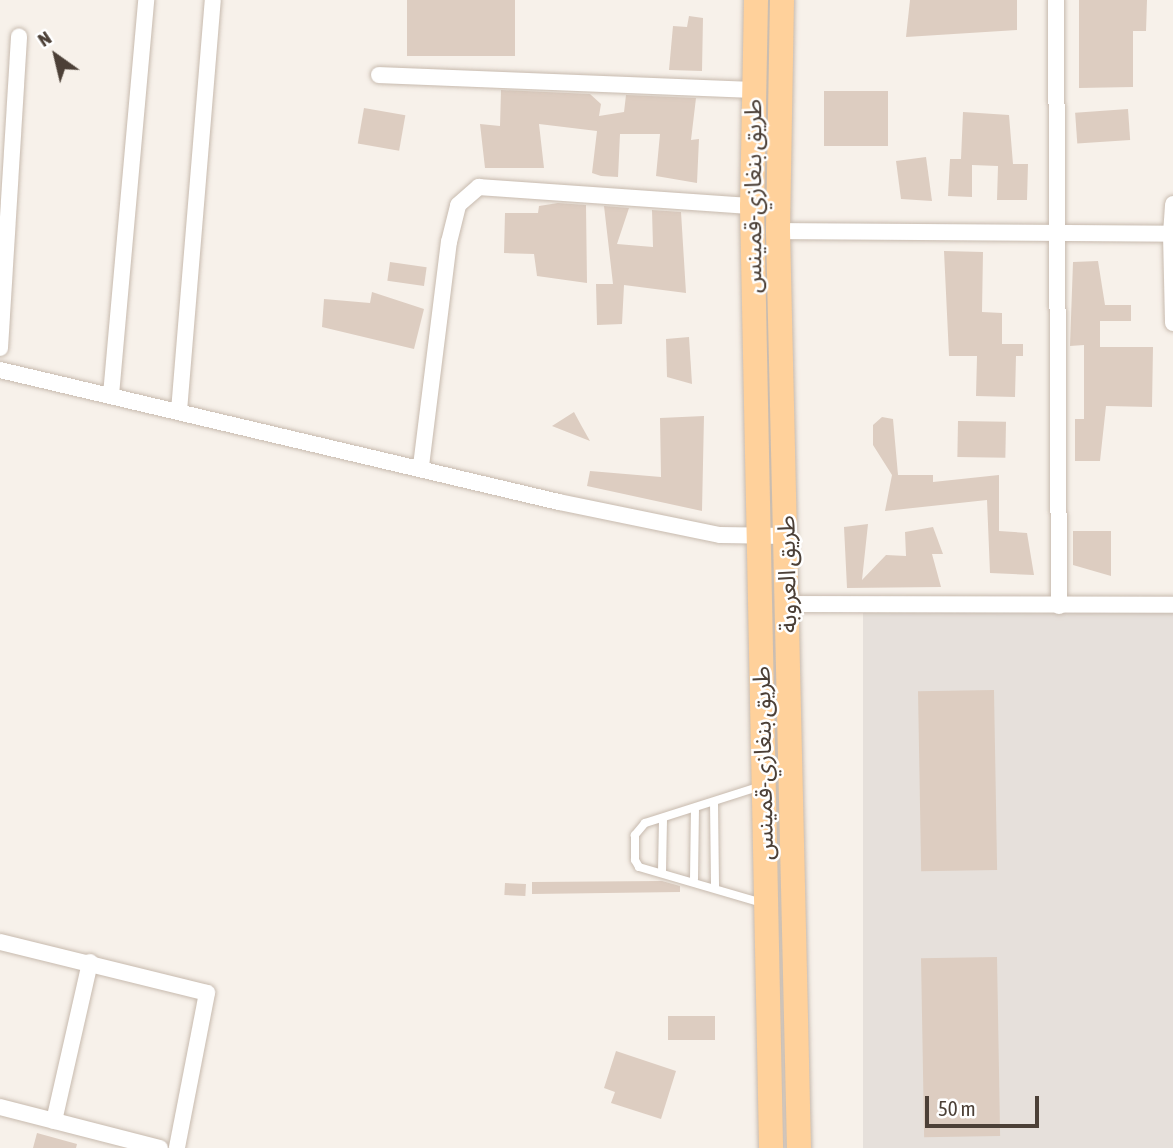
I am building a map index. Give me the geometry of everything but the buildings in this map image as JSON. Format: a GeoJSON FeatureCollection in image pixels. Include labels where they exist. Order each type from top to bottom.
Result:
{"type":"FeatureCollection","features":[{"type":"Feature","properties":{"kind":"main road","name":"طريق بنغازي-قمينس"},"geometry":{"type":"LineString","coordinates":[[756,0],[752,90],[752,206],[771,1148]]}},
{"type":"Feature","properties":{"kind":"main road","name":"طريق العروبة"},"geometry":{"type":"LineString","coordinates":[[782,0],[778,230],[799,1148]]}},
{"type":"Feature","properties":{"kind":"street"},"geometry":{"type":"LineString","coordinates":[[111,396],[146,0]]}},
{"type":"Feature","properties":{"kind":"street"},"geometry":{"type":"LineString","coordinates":[[179,411],[213,0]]}},
{"type":"Feature","properties":{"kind":"street"},"geometry":{"type":"LineString","coordinates":[[1056,0],[1055,233],[1059,606]]}},
{"type":"Feature","properties":{"kind":"street"},"geometry":{"type":"LineString","coordinates":[[0,348],[19,37]]}},
{"type":"Feature","properties":{"kind":"street"},"geometry":{"type":"LineString","coordinates":[[379,75],[752,90]]}},
{"type":"Feature","properties":{"kind":"street"},"geometry":{"type":"LineString","coordinates":[[421,466],[449,242],[458,205],[479,187],[752,206]]}},
{"type":"Feature","properties":{"kind":"street"},"geometry":{"type":"LineString","coordinates":[[1173,204],[1173,323]]}},
{"type":"Feature","properties":{"kind":"street"},"geometry":{"type":"LineString","coordinates":[[778,230],[1171,234]]}},
{"type":"Feature","properties":{"kind":"street"},"geometry":{"type":"LineString","coordinates":[[0,370],[653,521],[759,537],[786,536]]}},
{"type":"Feature","properties":{"kind":"street"},"geometry":{"type":"LineString","coordinates":[[788,604],[1173,606]]}},
{"type":"Feature","properties":{"kind":"street"},"geometry":{"type":"LineString","coordinates":[[0,942],[203,990],[209,998],[177,1148]]}},
{"type":"Feature","properties":{"kind":"street"},"geometry":{"type":"LineString","coordinates":[[54,1121],[90,962]]}},
{"type":"Feature","properties":{"kind":"street"},"geometry":{"type":"LineString","coordinates":[[0,1107],[160,1148]]}},
{"type":"Feature","properties":{"kind":"lane"},"geometry":{"type":"LineString","coordinates":[[763,785],[638,828],[635,848],[639,867],[694,879],[765,905]]}},
{"type":"Feature","properties":{"kind":"lane"},"geometry":{"type":"LineString","coordinates":[[714,802],[715,887]]}},
{"type":"Feature","properties":{"kind":"lane"},"geometry":{"type":"LineString","coordinates":[[694,879],[695,809]]}},
{"type":"Feature","properties":{"kind":"lane"},"geometry":{"type":"LineString","coordinates":[[662,872],[663,818]]}},
{"type":"Feature","properties":{"kind":"shaded area"},"geometry":{"type":"Polygon","coordinates":[[[863,613],[1173,613],[1173,1148],[863,1148],[863,613]]]}}]}
